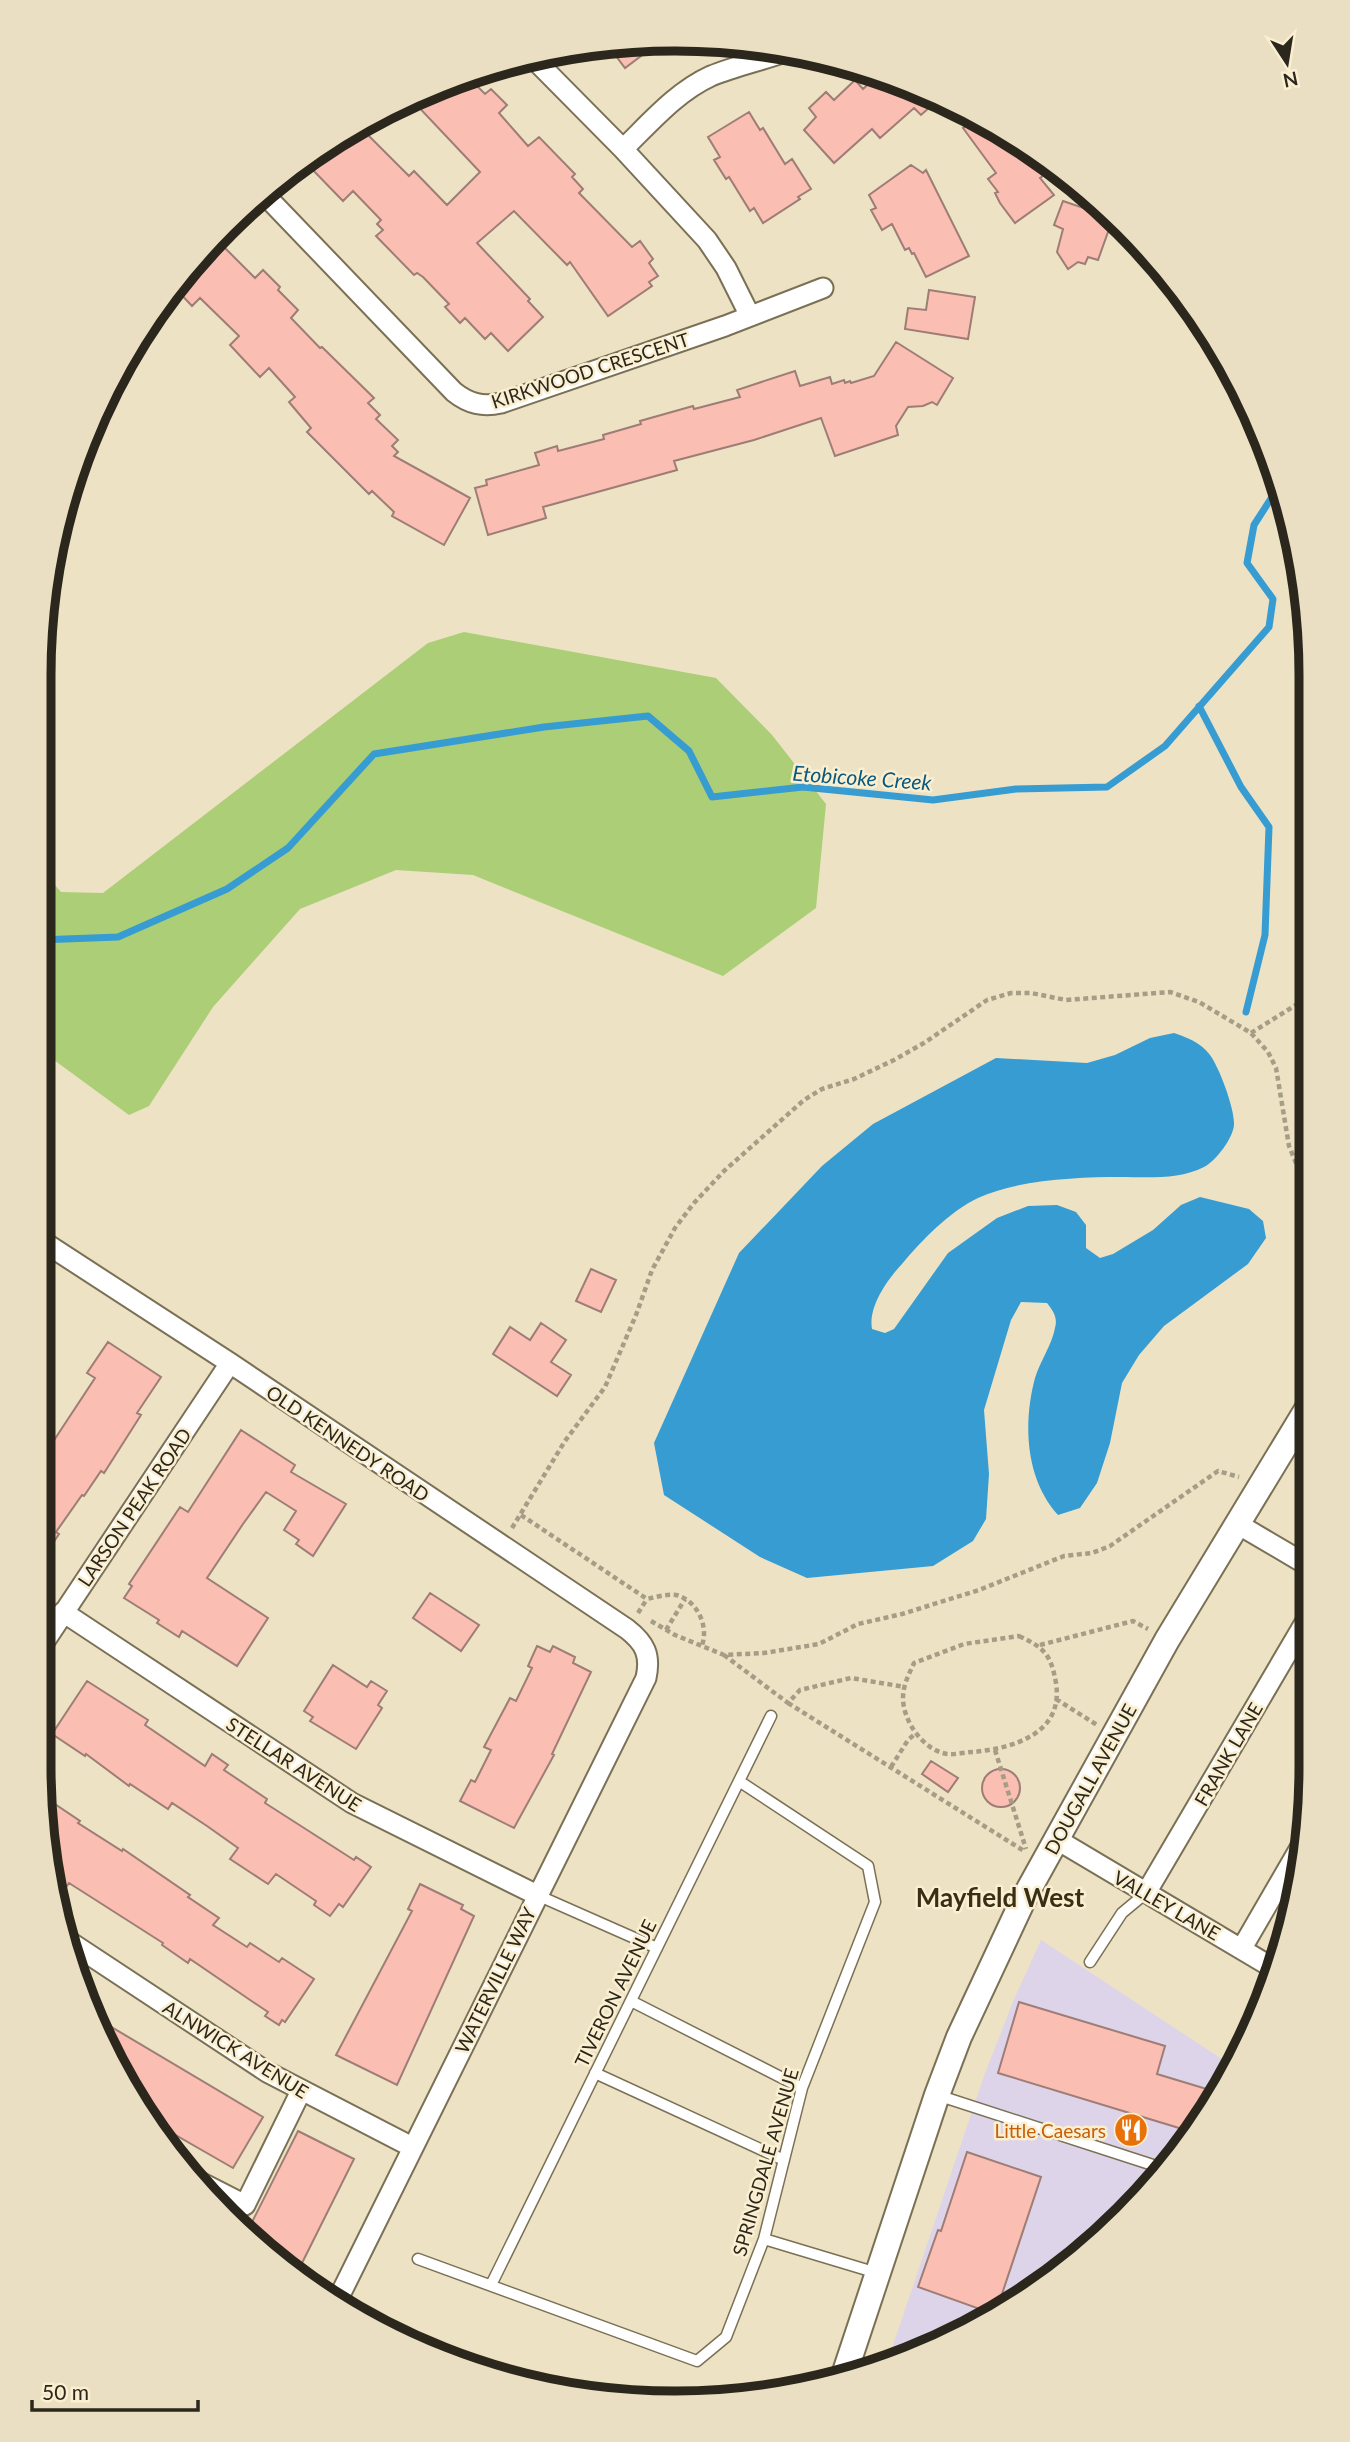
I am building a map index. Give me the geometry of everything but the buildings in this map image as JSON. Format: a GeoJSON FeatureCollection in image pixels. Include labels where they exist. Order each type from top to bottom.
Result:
{"type":"FeatureCollection","features":[{"type":"Feature","properties":{"kind":"street"},"geometry":{"type":"LineString","coordinates":[[623,149],[672,102],[692,87],[725,71],[767,58]]}},
{"type":"Feature","properties":{"kind":"street"},"geometry":{"type":"LineString","coordinates":[[541,66],[707,240],[726,268],[750,316]]}},
{"type":"Feature","properties":{"kind":"street","name":"KIRKWOOD CRESCENT"},"geometry":{"type":"LineString","coordinates":[[270,200],[454,393],[475,405],[502,403],[823,288]]}},
{"type":"Feature","properties":{"kind":"street","name":"OLD KENNEDY ROAD"},"geometry":{"type":"LineString","coordinates":[[51,1247],[230,1363],[627,1629],[643,1643],[648,1656]]}},
{"type":"Feature","properties":{"kind":"street","name":"LARSON PEAK ROAD"},"geometry":{"type":"LineString","coordinates":[[51,1631],[230,1363]]}},
{"type":"Feature","properties":{"kind":"street","name":"DOUGALL AVENUE"},"geometry":{"type":"LineString","coordinates":[[847,2367],[958,2037],[1024,1898],[1167,1640],[1260,1482],[1299,1422]]}},
{"type":"Feature","properties":{"kind":"street"},"geometry":{"type":"LineString","coordinates":[[1236,1523],[1299,1560]]}},
{"type":"Feature","properties":{"kind":"street","name":"STELLAR AVENUE"},"geometry":{"type":"LineString","coordinates":[[63,1612],[352,1803],[537,1895]]}},
{"type":"Feature","properties":{"kind":"street","name":"FRANK LANE"},"geometry":{"type":"LineString","coordinates":[[1146,1893],[1299,1633]]}},
{"type":"Feature","properties":{"kind":"street","name":"WATERVILLE WAY"},"geometry":{"type":"LineString","coordinates":[[340,2294],[646,1678],[648,1656]]}},
{"type":"Feature","properties":{"kind":"street","name":"VALLEY LANE"},"geometry":{"type":"LineString","coordinates":[[1056,1839],[1267,1964]]}},
{"type":"Feature","properties":{"kind":"street"},"geometry":{"type":"LineString","coordinates":[[1242,1948],[1291,1864]]}},
{"type":"Feature","properties":{"kind":"street","name":"ALNWICK AVENUE"},"geometry":{"type":"LineString","coordinates":[[78,1947],[267,2072],[412,2147]]}},
{"type":"Feature","properties":{"kind":"street"},"geometry":{"type":"LineString","coordinates":[[242,2212],[301,2091]]}},
{"type":"Feature","properties":{"kind":"lane","name":"TIVERON AVENUE"},"geometry":{"type":"LineString","coordinates":[[491,2285],[771,1716]]}},
{"type":"Feature","properties":{"kind":"lane","name":"SPRINGDALE AVENUE"},"geometry":{"type":"LineString","coordinates":[[418,2259],[697,2361],[726,2337],[764,2239],[802,2088],[875,1902],[868,1866],[739,1781]]}},
{"type":"Feature","properties":{"kind":"lane"},"geometry":{"type":"LineString","coordinates":[[1090,1962],[1122,1913],[1146,1893]]}},
{"type":"Feature","properties":{"kind":"lane"},"geometry":{"type":"LineString","coordinates":[[537,1895],[657,1948]]}},
{"type":"Feature","properties":{"kind":"lane"},"geometry":{"type":"LineString","coordinates":[[631,2001],[802,2088]]}},
{"type":"Feature","properties":{"kind":"lane"},"geometry":{"type":"LineString","coordinates":[[596,2073],[784,2161]]}},
{"type":"Feature","properties":{"kind":"lane"},"geometry":{"type":"LineString","coordinates":[[937,2095],[1155,2166]]}},
{"type":"Feature","properties":{"kind":"lane"},"geometry":{"type":"LineString","coordinates":[[764,2239],[878,2273]]}},
{"type":"Feature","properties":{"kind":"path"},"geometry":{"type":"LineString","coordinates":[[501,1547],[565,1441],[605,1387],[636,1315],[652,1269],[675,1228],[694,1202],[724,1171],[813,1094],[854,1079],[924,1043],[987,1000],[1011,993],[1031,993],[1066,1000],[1170,992],[1199,1002],[1251,1033],[1268,1052],[1276,1068],[1289,1146],[1299,1170]]}},
{"type":"Feature","properties":{"kind":"path"},"geometry":{"type":"LineString","coordinates":[[1251,1033],[1299,1004]]}},
{"type":"Feature","properties":{"kind":"path"},"geometry":{"type":"LineString","coordinates":[[724,1655],[765,1653],[819,1644],[858,1624],[902,1614],[979,1590],[1064,1556],[1092,1553],[1110,1546],[1217,1471],[1260,1482]]}},
{"type":"Feature","properties":{"kind":"path"},"geometry":{"type":"LineString","coordinates":[[521,1515],[647,1599],[667,1595],[678,1595],[685,1599],[699,1613],[704,1627],[705,1638],[702,1646]]}},
{"type":"Feature","properties":{"kind":"path"},"geometry":{"type":"LineString","coordinates":[[647,1599],[638,1613],[666,1630],[724,1655],[788,1703],[1028,1853],[995,1750]]}},
{"type":"Feature","properties":{"kind":"path"},"geometry":{"type":"LineString","coordinates":[[666,1630],[685,1599]]}},
{"type":"Feature","properties":{"kind":"path"},"geometry":{"type":"LineString","coordinates":[[1040,1645],[1133,1621],[1167,1640]]}},
{"type":"Feature","properties":{"kind":"path"},"geometry":{"type":"LineString","coordinates":[[1019,1636],[1040,1645],[1050,1658],[1056,1699],[1055,1708],[1047,1723],[1034,1737],[995,1750],[946,1754],[929,1746],[916,1733],[907,1717],[903,1698],[906,1679],[914,1663],[964,1644],[1019,1636]]}},
{"type":"Feature","properties":{"kind":"path"},"geometry":{"type":"LineString","coordinates":[[788,1703],[800,1690],[850,1678],[905,1687]]}},
{"type":"Feature","properties":{"kind":"path"},"geometry":{"type":"LineString","coordinates":[[1056,1699],[1114,1735]]}},
{"type":"Feature","properties":{"kind":"path"},"geometry":{"type":"LineString","coordinates":[[891,1767],[908,1740],[916,1733]]}},
{"type":"Feature","properties":{"kind":"shaded area"},"geometry":{"type":"Polygon","coordinates":[[[1041,1940],[1225,2061],[1194,2114],[1170,2147],[1144,2179],[1087,2236],[1022,2286],[987,2308],[951,2327],[890,2353],[984,2076],[1041,1940]]]}},
{"type":"Feature","properties":{"kind":"green space"},"geometry":{"type":"Polygon","coordinates":[[[464,632],[716,678],[772,735],[826,804],[816,908],[723,976],[473,875],[396,870],[300,909],[213,1007],[149,1106],[129,1115],[51,1058],[51,881],[61,892],[103,893],[428,643],[464,632]]]}},
{"type":"Feature","properties":{"kind":"water"},"geometry":{"type":"Polygon","coordinates":[[[1174,1033],[1198,1044],[1210,1055],[1229,1099],[1234,1118],[1233,1130],[1214,1160],[1194,1171],[1174,1176],[1085,1178],[1029,1183],[978,1198],[946,1219],[918,1246],[885,1286],[873,1312],[872,1329],[885,1333],[894,1329],[948,1253],[997,1218],[1028,1206],[1057,1205],[1076,1212],[1086,1225],[1086,1248],[1100,1258],[1113,1254],[1153,1230],[1181,1205],[1200,1197],[1249,1209],[1263,1221],[1266,1238],[1248,1264],[1164,1326],[1139,1355],[1122,1383],[1110,1443],[1097,1483],[1080,1508],[1058,1515],[1047,1500],[1033,1467],[1028,1431],[1031,1395],[1056,1321],[1047,1303],[1021,1302],[1011,1320],[984,1410],[989,1474],[986,1519],[973,1541],[933,1566],[807,1578],[760,1557],[664,1495],[654,1443],[739,1253],[822,1166],[873,1124],[996,1058],[1087,1063],[1115,1055],[1150,1038],[1174,1033]]]}},
{"type":"Feature","properties":{"kind":"waterway","name":"Etobicoke Creek"},"geometry":{"type":"LineString","coordinates":[[51,940],[118,937],[227,889],[288,848],[374,754],[544,727],[648,716],[689,751],[712,797],[803,787],[933,800],[1016,789],[1107,787],[1165,746],[1269,627],[1273,599],[1247,563],[1254,525],[1273,496]]}},
{"type":"Feature","properties":{"kind":"waterway"},"geometry":{"type":"LineString","coordinates":[[1199,706],[1241,787],[1269,827],[1265,935],[1246,1012]]}},
{"type":"Feature","properties":{"kind":"place","name":"Little Caesars"},"geometry":{"type":"Point","coordinates":[1131,2130]}},
{"type":"Feature","properties":{"kind":"district","name":"Mayfield West"},"geometry":{"type":"Point","coordinates":[1000,1897]}}]}
